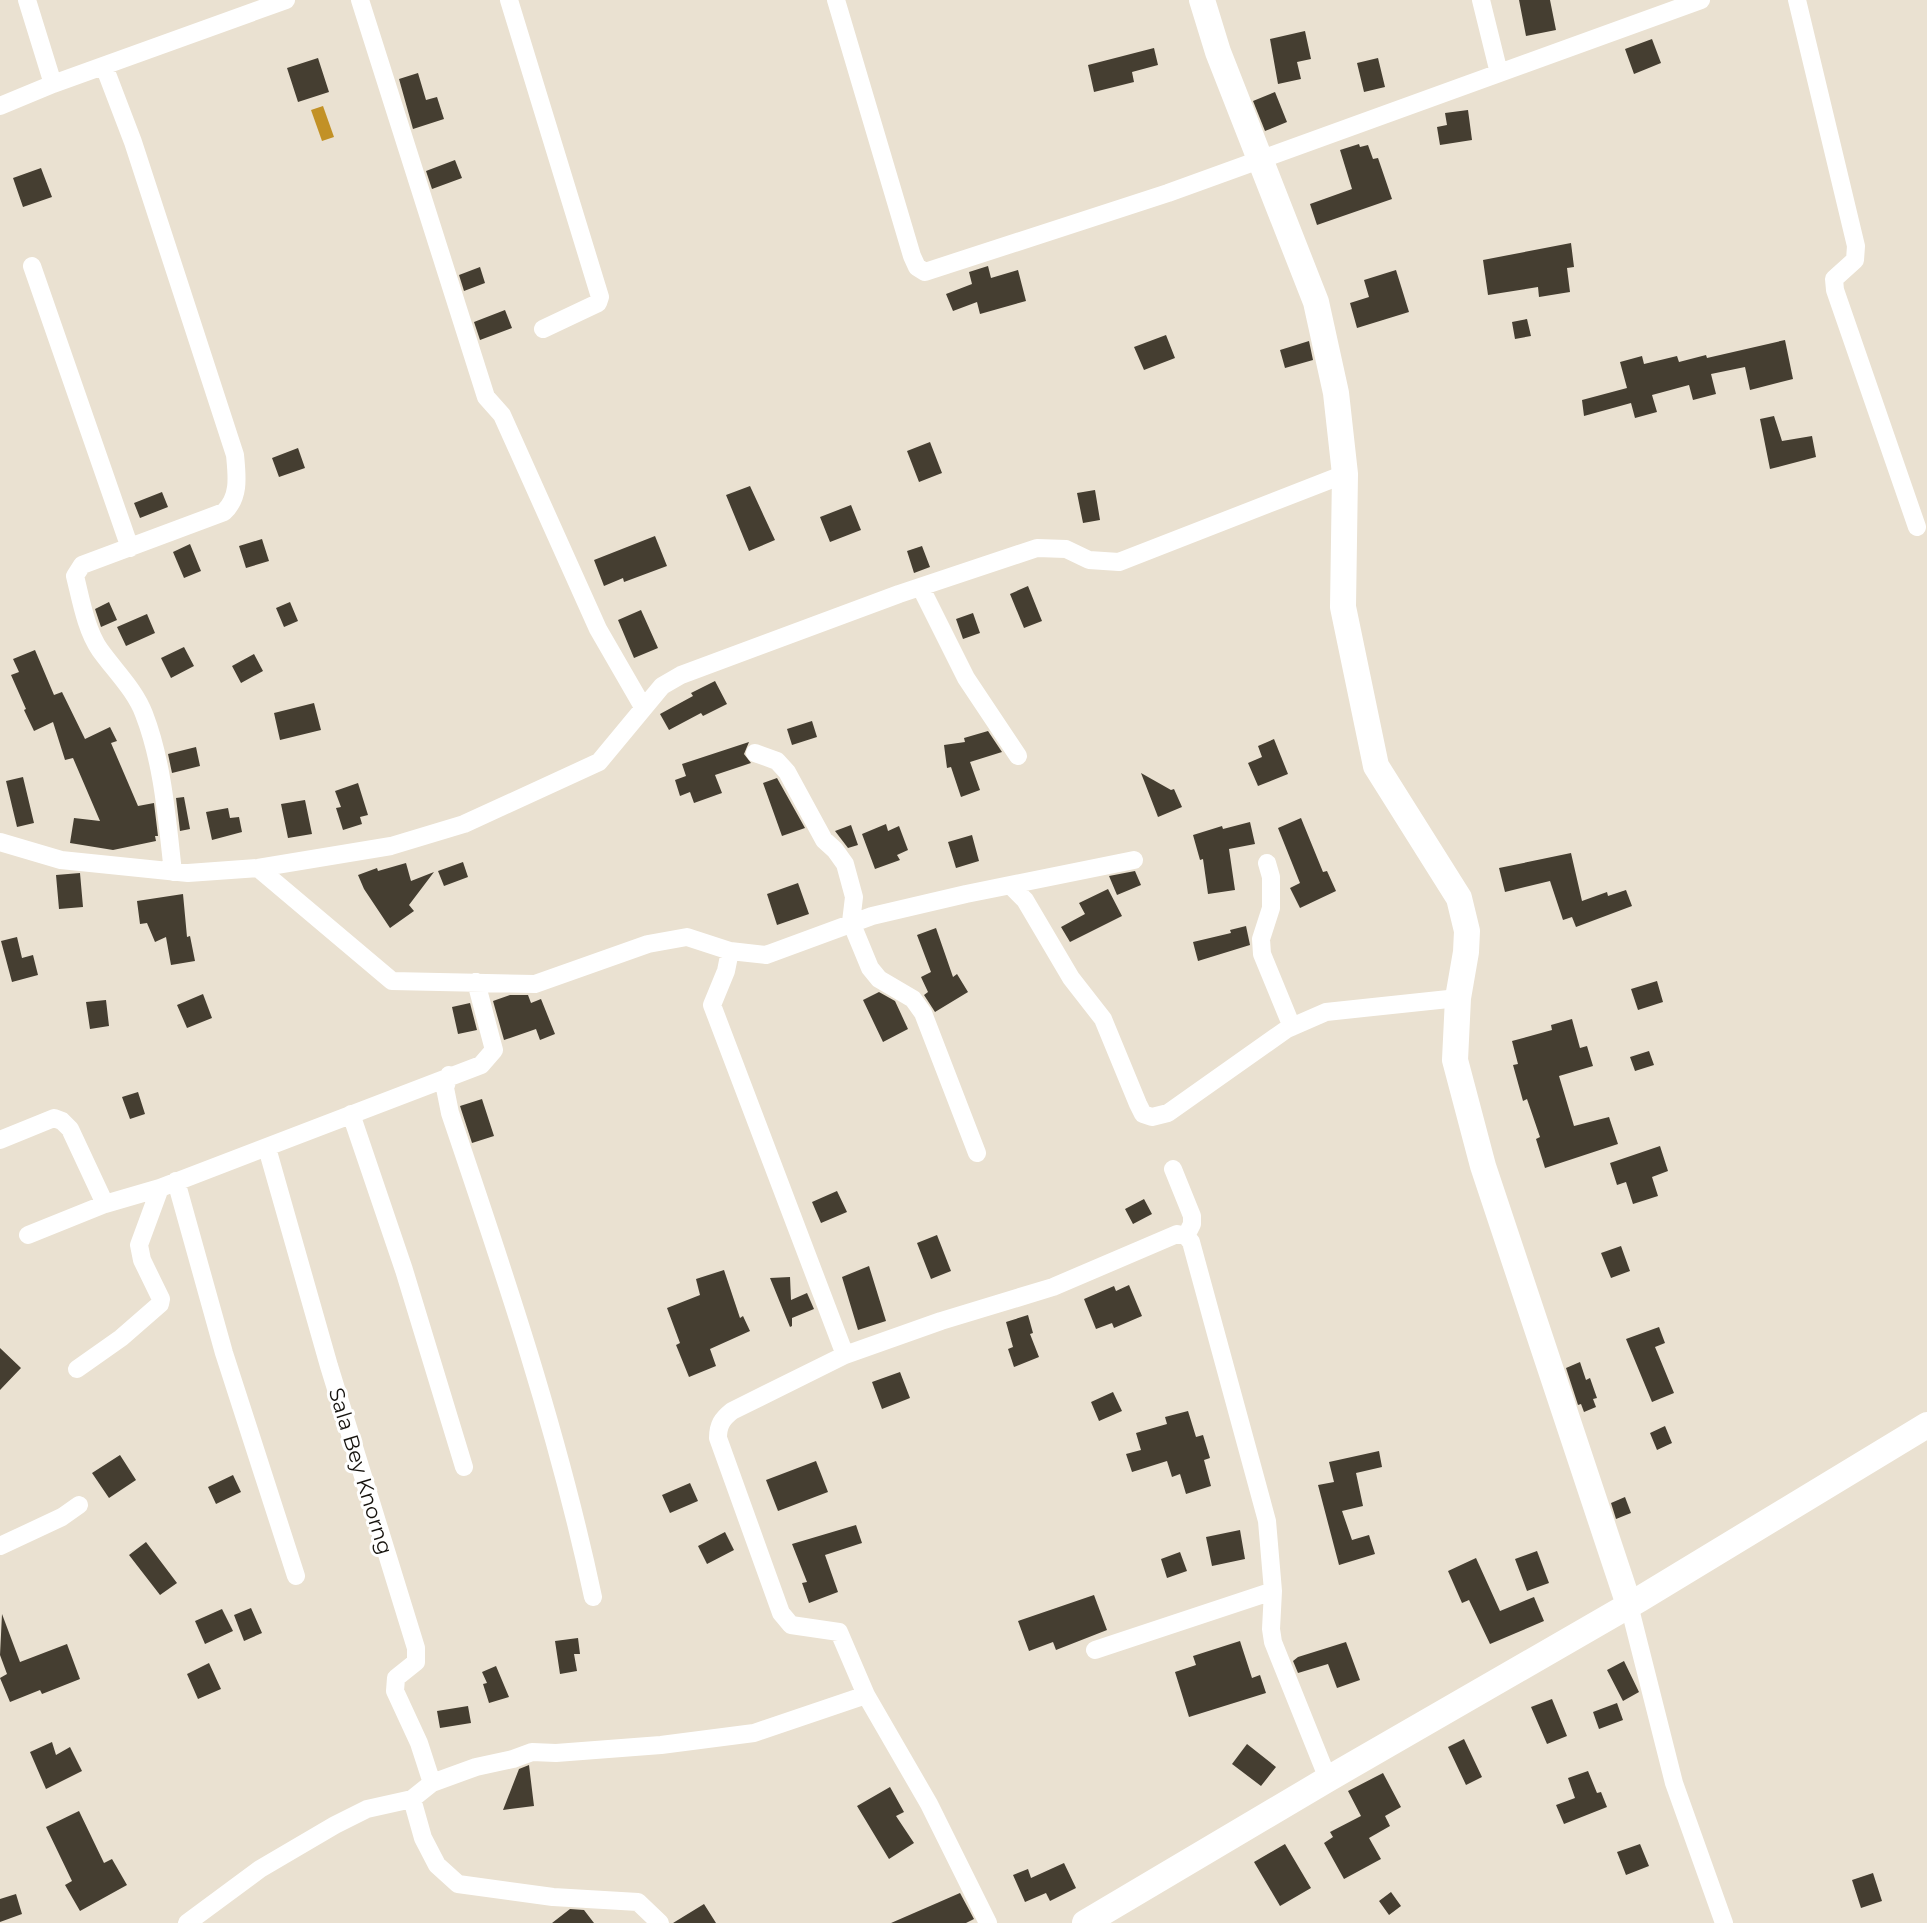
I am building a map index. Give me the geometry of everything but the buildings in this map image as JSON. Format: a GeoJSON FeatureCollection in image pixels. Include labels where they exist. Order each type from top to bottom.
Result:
{"type":"FeatureCollection","features":[{"type":"Feature","properties":{"kind":"street"},"geometry":{"type":"LineString","coordinates":[[27,0],[53,84]]}},
{"type":"Feature","properties":{"kind":"street"},"geometry":{"type":"LineString","coordinates":[[0,106],[53,84],[286,0]]}},
{"type":"Feature","properties":{"kind":"street"},"geometry":{"type":"LineString","coordinates":[[360,0],[486,397],[502,416],[598,629],[643,707]]}},
{"type":"Feature","properties":{"kind":"street"},"geometry":{"type":"LineString","coordinates":[[509,0],[600,297],[598,303],[543,329]]}},
{"type":"Feature","properties":{"kind":"street"},"geometry":{"type":"LineString","coordinates":[[836,0],[912,256],[917,267],[925,272],[1157,197],[1701,0]]}},
{"type":"Feature","properties":{"kind":"street"},"geometry":{"type":"LineString","coordinates":[[1202,0],[1218,52],[1262,159],[1316,302],[1336,393],[1345,474],[1343,607],[1376,766],[1459,898],[1467,931],[1466,952],[1458,998],[1455,1060],[1483,1166],[1634,1602],[1674,1783],[1724,1923]]}},
{"type":"Feature","properties":{"kind":"street"},"geometry":{"type":"LineString","coordinates":[[1481,0],[1499,73]]}},
{"type":"Feature","properties":{"kind":"street"},"geometry":{"type":"LineString","coordinates":[[1797,0],[1856,246],[1855,260],[1834,279],[1835,290],[1917,527]]}},
{"type":"Feature","properties":{"kind":"street"},"geometry":{"type":"LineString","coordinates":[[104,66],[163,234],[235,455],[237,474],[235,497],[224,512],[82,565],[75,576],[85,613],[99,649],[129,687],[144,712],[160,780],[173,872]]}},
{"type":"Feature","properties":{"kind":"street"},"geometry":{"type":"LineString","coordinates":[[32,266],[130,548]]}},
{"type":"Feature","properties":{"kind":"street"},"geometry":{"type":"LineString","coordinates":[[0,842],[61,860],[173,872],[258,868],[391,846],[464,824],[599,762],[662,686],[681,675],[1037,548],[1066,549],[1089,560],[1119,562],[1345,474]]}},
{"type":"Feature","properties":{"kind":"street"},"geometry":{"type":"LineString","coordinates":[[921,588],[966,678],[1018,756]]}},
{"type":"Feature","properties":{"kind":"street"},"geometry":{"type":"LineString","coordinates":[[755,753],[777,761],[787,772],[824,840],[845,864],[854,897],[851,922],[870,968],[879,979],[908,996],[923,1013],[977,1153]]}},
{"type":"Feature","properties":{"kind":"street"},"geometry":{"type":"LineString","coordinates":[[258,868],[392,981],[534,984],[648,944],[687,937],[730,951],[766,955],[795,946],[851,922],[1010,885],[1134,860]]}},
{"type":"Feature","properties":{"kind":"street"},"geometry":{"type":"LineString","coordinates":[[1267,863],[1271,877],[1271,908],[1261,939],[1262,954],[1292,1027]]}},
{"type":"Feature","properties":{"kind":"street"},"geometry":{"type":"LineString","coordinates":[[1010,885],[1025,900],[1071,978],[1103,1019],[1143,1114],[1152,1117],[1168,1113],[1292,1027],[1326,1012],[1458,998]]}},
{"type":"Feature","properties":{"kind":"street"},"geometry":{"type":"LineString","coordinates":[[730,951],[726,971],[712,1005],[845,1355]]}},
{"type":"Feature","properties":{"kind":"street"},"geometry":{"type":"LineString","coordinates":[[28,1235],[105,1204],[168,1185],[267,1148],[481,1065],[494,1050],[476,982]]}},
{"type":"Feature","properties":{"kind":"street"},"geometry":{"type":"LineString","coordinates":[[449,1076],[445,1088],[450,1113],[524,1336],[577,1519],[593,1597]]}},
{"type":"Feature","properties":{"kind":"street"},"geometry":{"type":"LineString","coordinates":[[351,1114],[404,1270],[464,1467]]}},
{"type":"Feature","properties":{"kind":"street"},"geometry":{"type":"LineString","coordinates":[[0,1140],[48,1118],[62,1121],[70,1129],[105,1204]]}},
{"type":"Feature","properties":{"kind":"street","name":"Sala Bey Knorng"},"geometry":{"type":"LineString","coordinates":[[267,1148],[329,1366],[416,1648],[416,1662],[396,1678],[395,1691],[419,1743],[432,1783]]}},
{"type":"Feature","properties":{"kind":"street"},"geometry":{"type":"LineString","coordinates":[[1173,1169],[1192,1216],[1192,1224],[1186,1236]]}},
{"type":"Feature","properties":{"kind":"street"},"geometry":{"type":"LineString","coordinates":[[77,1369],[121,1338],[160,1304],[161,1299],[142,1260],[139,1245],[168,1185]]}},
{"type":"Feature","properties":{"kind":"street"},"geometry":{"type":"LineString","coordinates":[[168,1185],[296,1576]]}},
{"type":"Feature","properties":{"kind":"street"},"geometry":{"type":"LineString","coordinates":[[988,1923],[928,1804],[866,1695],[839,1632],[791,1625],[781,1613],[718,1438],[718,1427],[723,1418],[732,1411],[845,1355],[941,1320],[1053,1287],[1177,1234],[1186,1236],[1191,1242],[1262,1498],[1270,1543],[1273,1642],[1328,1779]]}},
{"type":"Feature","properties":{"kind":"street"},"geometry":{"type":"LineString","coordinates":[[1085,1923],[1634,1602],[1927,1425]]}},
{"type":"Feature","properties":{"kind":"street"},"geometry":{"type":"LineString","coordinates":[[0,1546],[62,1517],[79,1505]]}},
{"type":"Feature","properties":{"kind":"street"},"geometry":{"type":"LineString","coordinates":[[1095,1650],[1273,1590]]}},
{"type":"Feature","properties":{"kind":"street"},"geometry":{"type":"LineString","coordinates":[[187,1923],[260,1869],[334,1825],[366,1809],[412,1799],[432,1783],[476,1767],[513,1759],[532,1752],[556,1753],[661,1745],[754,1733],[866,1695]]}},
{"type":"Feature","properties":{"kind":"street"},"geometry":{"type":"LineString","coordinates":[[412,1799],[423,1838],[437,1865],[458,1884],[553,1897],[638,1902],[660,1923]]}},
{"type":"Feature","properties":{"kind":"shaded area"},"geometry":{"type":"Polygon","coordinates":[[[323,106],[334,137],[322,141],[311,110],[323,106]]]}}]}
